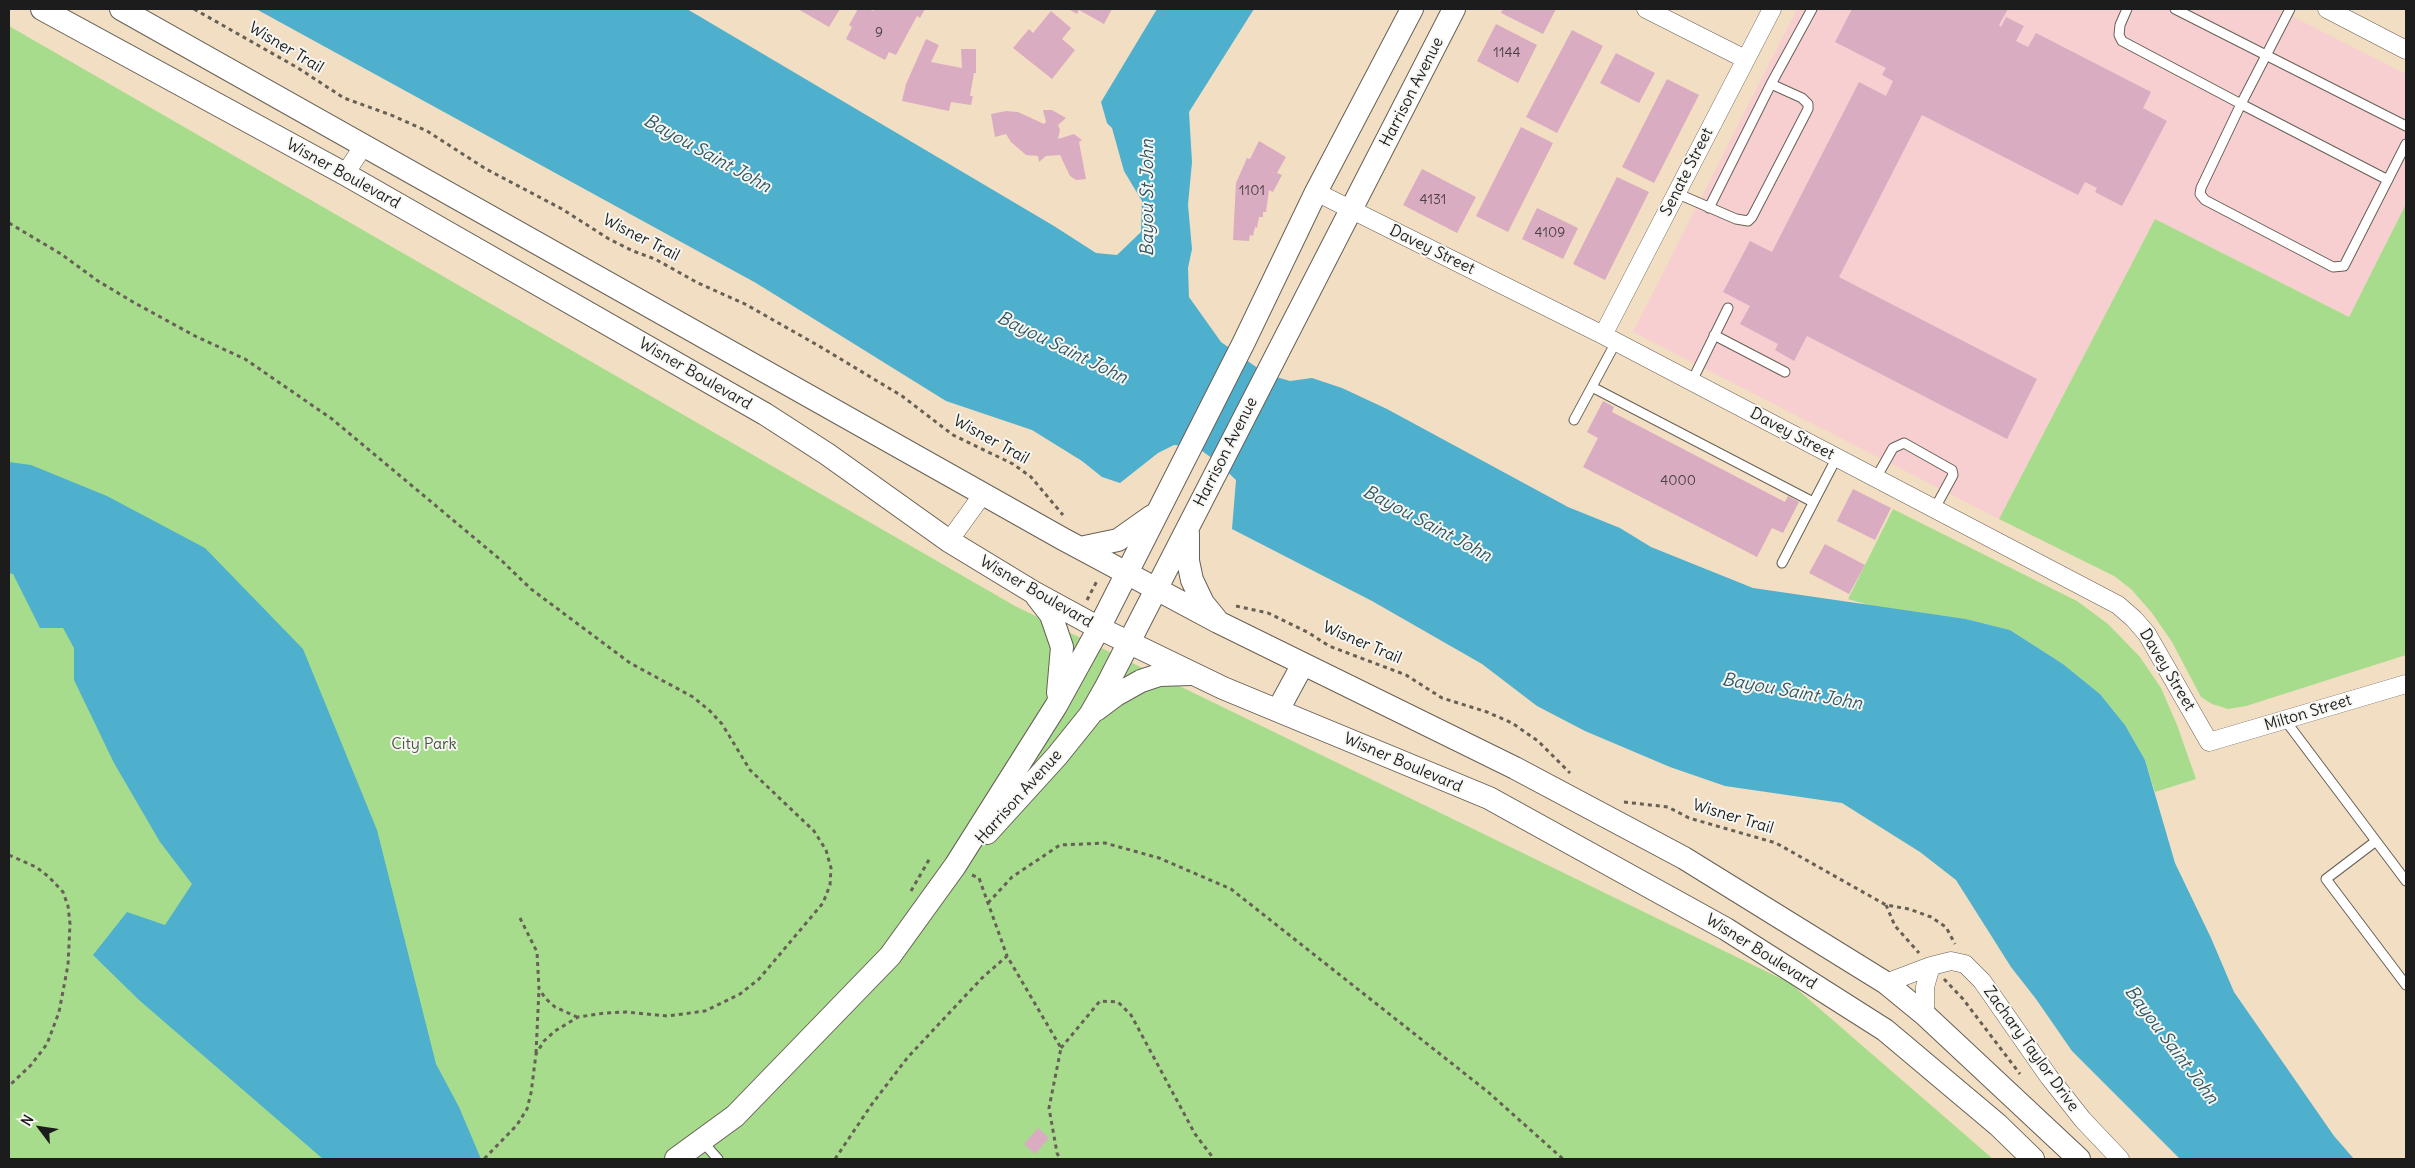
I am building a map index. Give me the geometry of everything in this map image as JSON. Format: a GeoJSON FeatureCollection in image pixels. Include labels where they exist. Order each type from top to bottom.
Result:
{"type":"FeatureCollection","features":[{"type":"Feature","properties":{"kind":"street","name":"Wisner Boulevard"},"geometry":{"type":"LineString","coordinates":[[42,9],[345,174],[765,414],[827,454],[950,541],[1033,592],[1099,628],[1193,674],[1488,798],[1726,929],[1885,1030],[1998,1125],[2033,1159]]}},
{"type":"Feature","properties":{"kind":"street"},"geometry":{"type":"LineString","coordinates":[[121,9],[1080,548],[1157,590],[1224,613]]}},
{"type":"Feature","properties":{"kind":"street","name":"Harrison Avenue"},"geometry":{"type":"LineString","coordinates":[[676,1159],[735,1116],[890,956],[955,866],[1056,706],[1099,628],[1156,512],[1244,342],[1316,192],[1412,9]]}},
{"type":"Feature","properties":{"kind":"street","name":"Harrison Avenue"},"geometry":{"type":"LineString","coordinates":[[955,866],[1026,791],[1090,715],[1130,643],[1213,476],[1352,210],[1454,9]]}},
{"type":"Feature","properties":{"kind":"street"},"geometry":{"type":"LineString","coordinates":[[1646,9],[1745,59]]}},
{"type":"Feature","properties":{"kind":"street","name":"Senate Street"},"geometry":{"type":"LineString","coordinates":[[1610,338],[1676,194],[1772,9]]}},
{"type":"Feature","properties":{"kind":"street"},"geometry":{"type":"LineString","coordinates":[[2327,9],[2406,50]]}},
{"type":"Feature","properties":{"kind":"street"},"geometry":{"type":"LineString","coordinates":[[345,174],[364,145]]}},
{"type":"Feature","properties":{"kind":"street","name":"Davey Street"},"geometry":{"type":"LineString","coordinates":[[1316,192],[1610,338],[2118,605],[2134,619],[2146,634],[2209,742]]}},
{"type":"Feature","properties":{"kind":"street"},"geometry":{"type":"LineString","coordinates":[[950,541],[983,494]]}},
{"type":"Feature","properties":{"kind":"street"},"geometry":{"type":"LineString","coordinates":[[1080,548],[1118,540],[1156,512]]}},
{"type":"Feature","properties":{"kind":"street"},"geometry":{"type":"LineString","coordinates":[[1188,529],[1188,561],[1192,580],[1203,602],[1224,613],[1303,664],[1514,768],[1684,858],[1886,983],[1925,1015],[2079,1159]]}},
{"type":"Feature","properties":{"kind":"street"},"geometry":{"type":"LineString","coordinates":[[1033,592],[1050,615],[1062,647],[1056,706]]}},
{"type":"Feature","properties":{"kind":"street"},"geometry":{"type":"LineString","coordinates":[[1278,710],[1303,664]]}},
{"type":"Feature","properties":{"kind":"street"},"geometry":{"type":"LineString","coordinates":[[1090,715],[1116,695],[1141,681],[1159,675],[1193,674]]}},
{"type":"Feature","properties":{"kind":"street","name":"Milton Street"},"geometry":{"type":"LineString","coordinates":[[2209,742],[2406,684]]}},
{"type":"Feature","properties":{"kind":"street"},"geometry":{"type":"LineString","coordinates":[[1726,929],[1746,897]]}},
{"type":"Feature","properties":{"kind":"street"},"geometry":{"type":"LineString","coordinates":[[1886,983],[1931,966],[1951,961],[1965,964]]}},
{"type":"Feature","properties":{"kind":"street","name":"Zachary Taylor Drive"},"geometry":{"type":"LineString","coordinates":[[1965,964],[1982,981],[2060,1092],[2083,1120],[2120,1159]]}},
{"type":"Feature","properties":{"kind":"street"},"geometry":{"type":"LineString","coordinates":[[1925,1015],[1925,987],[1931,966]]}},
{"type":"Feature","properties":{"kind":"lane"},"geometry":{"type":"LineString","coordinates":[[1709,208],[1771,84],[1812,9]]}},
{"type":"Feature","properties":{"kind":"lane"},"geometry":{"type":"LineString","coordinates":[[2127,9],[2120,25],[2119,35],[2122,41],[2131,48],[2388,180]]}},
{"type":"Feature","properties":{"kind":"lane"},"geometry":{"type":"LineString","coordinates":[[2175,9],[2406,126]]}},
{"type":"Feature","properties":{"kind":"lane"},"geometry":{"type":"LineString","coordinates":[[2290,9],[2241,104],[2201,188],[2200,194],[2205,200],[2333,267],[2344,266],[2406,144]]}},
{"type":"Feature","properties":{"kind":"lane"},"geometry":{"type":"LineString","coordinates":[[1676,194],[1743,221],[1748,221],[1752,217],[1808,109],[1806,101],[1771,84]]}},
{"type":"Feature","properties":{"kind":"lane"},"geometry":{"type":"LineString","coordinates":[[1692,381],[1728,308]]}},
{"type":"Feature","properties":{"kind":"lane"},"geometry":{"type":"LineString","coordinates":[[1714,335],[1785,372]]}},
{"type":"Feature","properties":{"kind":"lane"},"geometry":{"type":"LineString","coordinates":[[1574,420],[1592,387],[1610,338]]}},
{"type":"Feature","properties":{"kind":"lane"},"geometry":{"type":"LineString","coordinates":[[1592,387],[1813,502]]}},
{"type":"Feature","properties":{"kind":"lane"},"geometry":{"type":"LineString","coordinates":[[1876,478],[1893,448],[1904,443],[1952,470],[1952,475],[1935,508]]}},
{"type":"Feature","properties":{"kind":"lane"},"geometry":{"type":"LineString","coordinates":[[1782,563],[1837,457]]}},
{"type":"Feature","properties":{"kind":"lane"},"geometry":{"type":"LineString","coordinates":[[2285,720],[2406,881]]}},
{"type":"Feature","properties":{"kind":"lane"},"geometry":{"type":"LineString","coordinates":[[2376,841],[2326,879],[2405,981]]}},
{"type":"Feature","properties":{"kind":"lane"},"geometry":{"type":"LineString","coordinates":[[702,1140],[718,1159]]}},
{"type":"Feature","properties":{"kind":"path","name":"Wisner Trail"},"geometry":{"type":"LineString","coordinates":[[194,9],[298,68],[344,98],[391,114],[427,131],[486,169],[562,209],[609,239],[632,251],[655,259],[698,283],[745,304],[855,367],[902,396],[953,435],[1013,464],[1030,477],[1065,518]]}},
{"type":"Feature","properties":{"kind":"path"},"geometry":{"type":"LineString","coordinates":[[9,223],[61,254],[98,281],[132,302],[195,336],[245,358],[332,420],[502,562],[531,589],[630,662],[693,698],[710,711],[722,724],[750,770],[814,831],[826,850],[831,868],[830,885],[823,903],[759,979],[746,989],[714,1007],[686,1015],[667,1016],[626,1012],[578,1017],[555,1031],[544,1041],[536,1054]]}},
{"type":"Feature","properties":{"kind":"path"},"geometry":{"type":"LineString","coordinates":[[1086,601],[1099,576]]}},
{"type":"Feature","properties":{"kind":"path","name":"Wisner Trail"},"geometry":{"type":"LineString","coordinates":[[1224,613],[1268,613],[1310,633],[1330,646],[1406,675],[1423,688],[1442,698],[1487,712],[1512,724],[1538,741],[1573,776]]}},
{"type":"Feature","properties":{"kind":"path","name":"Wisner Trail"},"geometry":{"type":"LineString","coordinates":[[1615,799],[1634,804],[1645,803],[1668,807],[1698,821],[1776,844],[1796,853],[1886,905],[1909,909],[1931,917],[1946,927],[1965,964]]}},
{"type":"Feature","properties":{"kind":"path"},"geometry":{"type":"LineString","coordinates":[[988,903],[1012,876],[1060,845],[1105,844],[1159,858],[1230,889],[1488,1092],[1563,1159]]}},
{"type":"Feature","properties":{"kind":"path"},"geometry":{"type":"LineString","coordinates":[[9,855],[36,868],[49,877],[63,892],[68,906],[70,924],[68,965],[59,1012],[47,1044],[31,1064],[9,1086]]}},
{"type":"Feature","properties":{"kind":"path"},"geometry":{"type":"LineString","coordinates":[[955,866],[979,878],[1007,956],[1061,1048]]}},
{"type":"Feature","properties":{"kind":"path"},"geometry":{"type":"LineString","coordinates":[[1886,905],[1895,926],[1963,999],[2024,1080]]}},
{"type":"Feature","properties":{"kind":"path"},"geometry":{"type":"LineString","coordinates":[[484,1159],[516,1125],[527,1109],[531,1093],[536,1054],[540,989],[537,952],[520,918]]}},
{"type":"Feature","properties":{"kind":"path"},"geometry":{"type":"LineString","coordinates":[[835,1159],[872,1104],[908,1057],[982,978],[1007,956]]}},
{"type":"Feature","properties":{"kind":"path"},"geometry":{"type":"LineString","coordinates":[[540,989],[546,999],[555,1007],[578,1017]]}},
{"type":"Feature","properties":{"kind":"path"},"geometry":{"type":"LineString","coordinates":[[1060,1159],[1057,1153],[1049,1108],[1061,1048],[1100,1001],[1118,1002],[1131,1015],[1195,1134],[1214,1159]]}},
{"type":"Feature","properties":{"kind":"shaded area"},"geometry":{"type":"Polygon","coordinates":[[[1797,9],[2278,9],[2406,74],[2406,204],[2349,317],[2155,219],[1999,519],[1633,332],[1797,9]]]}},
{"type":"Feature","properties":{"kind":"green space","name":"City Park"},"geometry":{"type":"Polygon","coordinates":[[[9,26],[1015,606],[1790,983],[1993,1159],[9,1159],[9,26]]]}},
{"type":"Feature","properties":{"kind":"green space"},"geometry":{"type":"Polygon","coordinates":[[[2406,204],[2406,655],[2246,706],[2228,709],[2212,704],[2201,697],[2172,642],[2152,613],[2131,589],[2114,576],[1999,519],[2155,219],[2349,317],[2406,204]]]}},
{"type":"Feature","properties":{"kind":"green space"},"geometry":{"type":"Polygon","coordinates":[[[1893,509],[2077,601],[2108,624],[2140,657],[2161,688],[2177,725],[2196,779],[2155,792],[2145,760],[2125,725],[2100,694],[2063,664],[2010,630],[1966,619],[1872,606],[1848,599],[1893,509]]]}},
{"type":"Feature","properties":{"kind":"water"},"geometry":{"type":"Polygon","coordinates":[[[256,9],[687,9],[1054,226],[1096,253],[1117,255],[1141,232],[1142,201],[1124,171],[1112,128],[1107,123],[1101,102],[1157,9],[1254,9],[1189,112],[1192,162],[1188,205],[1192,249],[1188,268],[1189,297],[1221,342],[1266,374],[1290,381],[1312,378],[1342,388],[1387,409],[1568,507],[1620,528],[1651,547],[1753,588],[1966,619],[2010,630],[2063,664],[2100,694],[2125,725],[2145,760],[2175,863],[2211,938],[2234,992],[2334,1136],[2354,1159],[2180,1159],[2072,1051],[2011,967],[1956,880],[1920,852],[1842,803],[1725,786],[1670,767],[1585,731],[1537,706],[1482,664],[1372,601],[1232,529],[1236,480],[1216,461],[1195,446],[1174,445],[1158,453],[1120,483],[1102,477],[1082,461],[1032,430],[946,401],[756,283],[256,9]]]}},
{"type":"Feature","properties":{"kind":"water"},"geometry":{"type":"Polygon","coordinates":[[[9,462],[31,465],[107,496],[205,548],[303,649],[377,830],[436,1064],[459,1107],[481,1159],[323,1159],[139,1000],[93,955],[127,912],[165,925],[192,884],[160,842],[114,763],[74,680],[74,648],[63,628],[40,628],[13,574],[9,573],[9,462]]]}},
{"type":"Feature","properties":{"kind":"building"},"geometry":{"type":"Polygon","coordinates":[[[798,9],[840,9],[829,27],[798,9]]]}},
{"type":"Feature","properties":{"kind":"building"},"geometry":{"type":"Polygon","coordinates":[[[858,9],[873,11],[875,9],[925,9],[920,18],[917,16],[896,55],[889,52],[885,60],[846,39],[852,27],[849,25],[858,9]]]}},
{"type":"Feature","properties":{"kind":"building"},"geometry":{"type":"Polygon","coordinates":[[[1068,9],[1112,9],[1104,24],[1079,10],[1077,14],[1068,9]]]}},
{"type":"Feature","properties":{"kind":"building"},"geometry":{"type":"Polygon","coordinates":[[[1503,9],[1556,9],[1543,34],[1501,13],[1503,9]]]}},
{"type":"Feature","properties":{"kind":"building"},"geometry":{"type":"Polygon","coordinates":[[[1852,9],[2008,9],[1999,25],[2001,27],[2006,17],[2024,26],[2016,41],[2028,47],[2036,33],[2151,92],[2143,108],[2167,121],[2122,206],[2095,192],[2097,188],[2085,182],[2078,195],[1922,115],[1839,277],[2037,379],[2007,439],[1807,336],[1794,361],[1775,350],[1778,344],[1740,324],[1750,306],[1723,292],[1750,241],[1772,252],[1859,82],[1886,96],[1893,81],[1882,75],[1886,68],[1835,42],[1852,9]]]}},
{"type":"Feature","properties":{"kind":"building"},"geometry":{"type":"Polygon","coordinates":[[[1051,11],[1071,28],[1062,39],[1075,50],[1052,79],[1013,48],[1029,29],[1033,33],[1051,11]]]}},
{"type":"Feature","properties":{"kind":"building"},"geometry":{"type":"Polygon","coordinates":[[[1496,24],[1537,45],[1518,83],[1477,61],[1496,24]]]}},
{"type":"Feature","properties":{"kind":"building"},"geometry":{"type":"Polygon","coordinates":[[[1572,30],[1603,46],[1557,133],[1526,117],[1572,30]]]}},
{"type":"Feature","properties":{"kind":"building"},"geometry":{"type":"Polygon","coordinates":[[[926,39],[939,45],[931,62],[962,68],[961,49],[976,49],[976,73],[974,73],[970,96],[973,96],[971,105],[951,102],[949,111],[902,101],[906,84],[926,39]]]}},
{"type":"Feature","properties":{"kind":"building"},"geometry":{"type":"Polygon","coordinates":[[[1616,53],[1655,73],[1639,103],[1600,83],[1616,53]]]}},
{"type":"Feature","properties":{"kind":"building"},"geometry":{"type":"Polygon","coordinates":[[[1667,79],[1699,95],[1654,183],[1622,167],[1667,79]]]}},
{"type":"Feature","properties":{"kind":"building"},"geometry":{"type":"Polygon","coordinates":[[[1043,110],[1052,110],[1066,118],[1058,125],[1060,130],[1058,139],[1074,134],[1082,140],[1079,142],[1086,179],[1076,180],[1070,176],[1060,155],[1046,156],[1039,162],[1038,156],[1026,155],[1011,142],[1006,134],[995,137],[991,114],[1006,111],[1018,112],[1044,124],[1046,122],[1043,110]]]}},
{"type":"Feature","properties":{"kind":"building"},"geometry":{"type":"Polygon","coordinates":[[[1521,127],[1553,143],[1508,232],[1476,216],[1521,127]]]}},
{"type":"Feature","properties":{"kind":"building"},"geometry":{"type":"Polygon","coordinates":[[[1259,141],[1286,157],[1277,173],[1282,175],[1273,192],[1269,190],[1266,212],[1263,212],[1263,217],[1259,217],[1253,236],[1250,235],[1249,241],[1233,240],[1236,183],[1247,158],[1250,159],[1259,141]]]}},
{"type":"Feature","properties":{"kind":"building"},"geometry":{"type":"Polygon","coordinates":[[[1422,169],[1476,197],[1457,233],[1403,205],[1422,169]]]}},
{"type":"Feature","properties":{"kind":"building"},"geometry":{"type":"Polygon","coordinates":[[[1617,177],[1649,192],[1605,280],[1573,264],[1617,177]]]}},
{"type":"Feature","properties":{"kind":"building"},"geometry":{"type":"Polygon","coordinates":[[[1537,208],[1578,228],[1563,259],[1522,239],[1537,208]]]}},
{"type":"Feature","properties":{"kind":"building"},"geometry":{"type":"Polygon","coordinates":[[[1603,401],[1614,407],[1612,412],[1785,502],[1788,496],[1799,502],[1783,533],[1772,528],[1757,557],[1583,467],[1598,438],[1587,432],[1603,401]]]}},
{"type":"Feature","properties":{"kind":"building"},"geometry":{"type":"Polygon","coordinates":[[[1853,489],[1891,508],[1875,540],[1837,521],[1853,489]]]}},
{"type":"Feature","properties":{"kind":"building"},"geometry":{"type":"Polygon","coordinates":[[[1825,544],[1865,565],[1849,594],[1809,573],[1825,544]]]}},
{"type":"Feature","properties":{"kind":"building"},"geometry":{"type":"Polygon","coordinates":[[[1038,1128],[1049,1138],[1035,1154],[1024,1144],[1038,1128]]]}},
{"type":"Feature","properties":{"kind":"water label","name":"Bayou Saint John"},"geometry":{"type":"Point","coordinates":[707,154]}},
{"type":"Feature","properties":{"kind":"water label","name":"Bayou St John"},"geometry":{"type":"Point","coordinates":[1148,198]}},
{"type":"Feature","properties":{"kind":"water label","name":"Bayou Saint John"},"geometry":{"type":"Point","coordinates":[1062,348]}},
{"type":"Feature","properties":{"kind":"water label","name":"Bayou Saint John"},"geometry":{"type":"Point","coordinates":[1427,524]}},
{"type":"Feature","properties":{"kind":"water label","name":"Bayou Saint John"},"geometry":{"type":"Point","coordinates":[1792,692]}},
{"type":"Feature","properties":{"kind":"water label","name":"Bayou Saint John"},"geometry":{"type":"Point","coordinates":[2171,1045]}}]}
